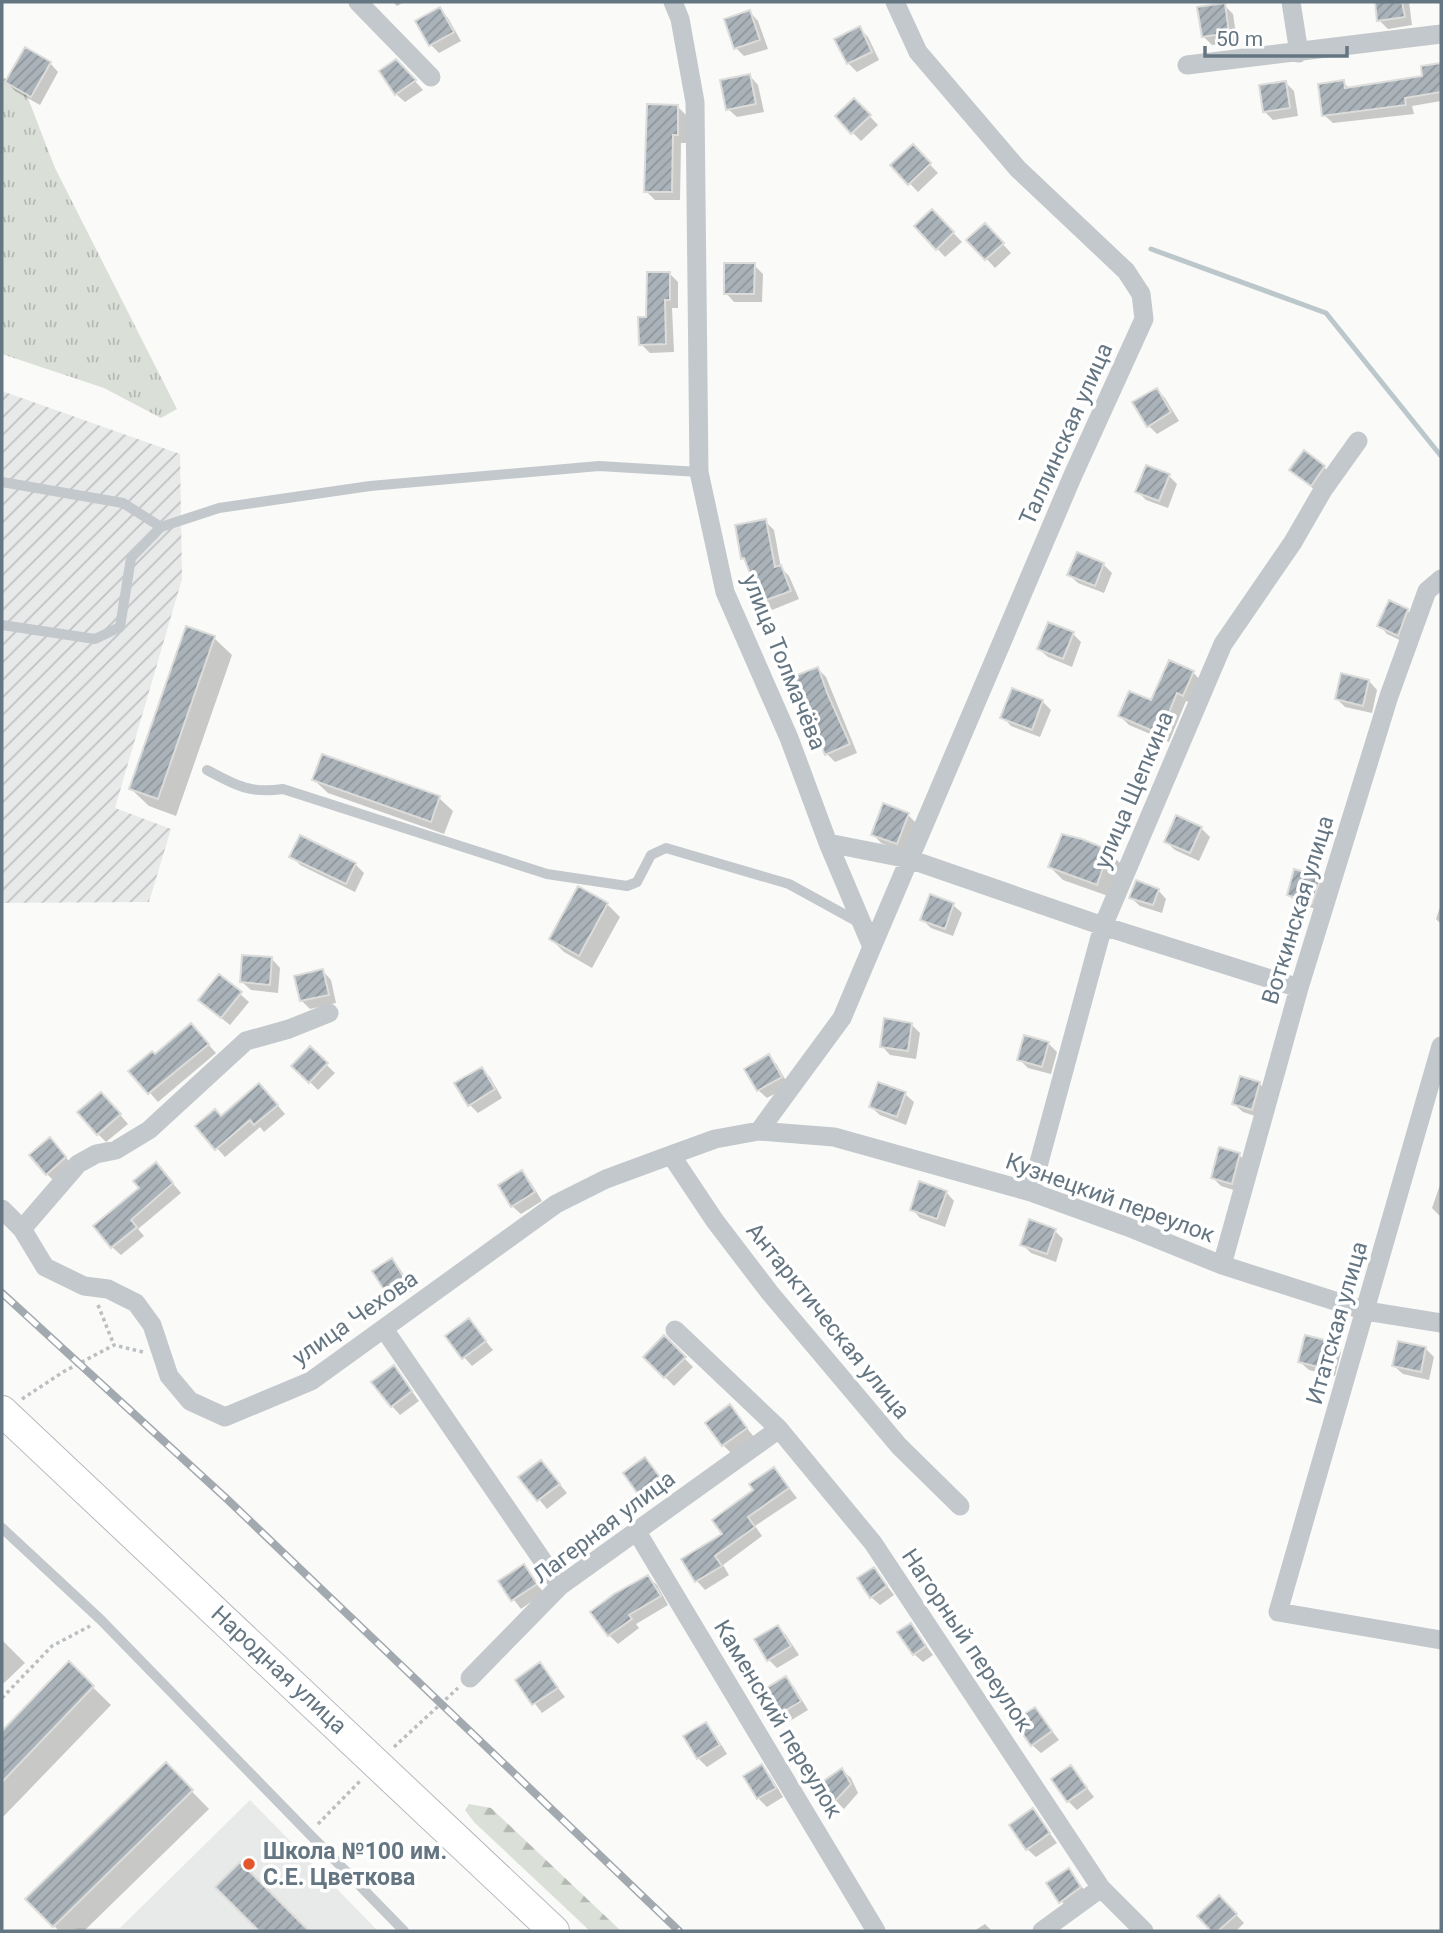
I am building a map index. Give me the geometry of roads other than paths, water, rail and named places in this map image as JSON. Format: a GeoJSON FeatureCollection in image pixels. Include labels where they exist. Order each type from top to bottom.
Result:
{"type":"FeatureCollection","features":[{"type":"Feature","properties":{"kind":"main road","name":"Народная улица"},"geometry":{"type":"LineString","coordinates":[[4,1413],[554,1931]]}},
{"type":"Feature","properties":{"kind":"street"},"geometry":{"type":"LineString","coordinates":[[358,2],[431,77]]}},
{"type":"Feature","properties":{"kind":"street","name":"улица Толмачёва"},"geometry":{"type":"LineString","coordinates":[[673,2],[680,19],[695,102],[699,472],[725,592],[789,738],[828,843],[873,947]]}},
{"type":"Feature","properties":{"kind":"street","name":"Таллинская улица"},"geometry":{"type":"LineString","coordinates":[[873,947],[1073,475],[1144,319],[1141,294],[1126,271],[1018,169],[919,52],[895,2]]}},
{"type":"Feature","properties":{"kind":"street"},"geometry":{"type":"LineString","coordinates":[[1291,2],[1299,52]]}},
{"type":"Feature","properties":{"kind":"street"},"geometry":{"type":"LineString","coordinates":[[1187,65],[1441,34]]}},
{"type":"Feature","properties":{"kind":"street","name":"улица Щепкина"},"geometry":{"type":"LineString","coordinates":[[1031,1192],[1102,926],[1223,644],[1358,441]]}},
{"type":"Feature","properties":{"kind":"street","name":"Воткинская улица"},"geometry":{"type":"LineString","coordinates":[[1222,1265],[1299,988],[1389,696],[1427,591],[1441,579]]}},
{"type":"Feature","properties":{"kind":"street"},"geometry":{"type":"LineString","coordinates":[[828,843],[909,859],[1102,926],[1299,988]]}},
{"type":"Feature","properties":{"kind":"street"},"geometry":{"type":"LineString","coordinates":[[760,1131],[842,1018],[873,947]]}},
{"type":"Feature","properties":{"kind":"street"},"geometry":{"type":"LineString","coordinates":[[22,1229],[78,1164],[96,1154],[116,1150],[149,1130],[246,1041],[289,1029],[330,1013]]}},
{"type":"Feature","properties":{"kind":"street","name":"Итатская улица"},"geometry":{"type":"LineString","coordinates":[[1441,1046],[1278,1612],[1441,1640]]}},
{"type":"Feature","properties":{"kind":"street","name":"Кузнецкий переулок"},"geometry":{"type":"LineString","coordinates":[[760,1131],[834,1137],[1031,1192],[1129,1227],[1222,1265],[1366,1311],[1441,1323]]}},
{"type":"Feature","properties":{"kind":"street","name":"улица Чехова"},"geometry":{"type":"LineString","coordinates":[[2,1209],[22,1229],[45,1267],[84,1286],[108,1289],[136,1303],[152,1325],[169,1376],[190,1401],[225,1417],[311,1381],[556,1204],[606,1179],[715,1139],[760,1131]]}},
{"type":"Feature","properties":{"kind":"street","name":"Антарктическая улица"},"geometry":{"type":"LineString","coordinates":[[671,1155],[715,1221],[769,1293],[899,1446],[960,1506]]}},
{"type":"Feature","properties":{"kind":"street"},"geometry":{"type":"LineString","coordinates":[[384,1329],[560,1586]]}},
{"type":"Feature","properties":{"kind":"street","name":"Нагорный переулок"},"geometry":{"type":"LineString","coordinates":[[675,1330],[779,1429],[873,1543],[1101,1888]]}},
{"type":"Feature","properties":{"kind":"street","name":"Лагерная улица"},"geometry":{"type":"LineString","coordinates":[[470,1678],[560,1586],[779,1429]]}},
{"type":"Feature","properties":{"kind":"street","name":"Каменский переулок"},"geometry":{"type":"LineString","coordinates":[[637,1532],[876,1931]]}},
{"type":"Feature","properties":{"kind":"street"},"geometry":{"type":"LineString","coordinates":[[1042,1931],[1101,1888],[1144,1931]]}},
{"type":"Feature","properties":{"kind":"lane"},"geometry":{"type":"LineString","coordinates":[[2,625],[95,639],[120,627],[131,558],[161,527],[219,508],[370,486],[599,466],[699,472]]}},
{"type":"Feature","properties":{"kind":"lane"},"geometry":{"type":"LineString","coordinates":[[2,482],[123,503],[161,527]]}},
{"type":"Feature","properties":{"kind":"lane"},"geometry":{"type":"LineString","coordinates":[[206,771],[242,789],[264,792],[283,789],[547,874],[627,886],[637,882],[651,855],[666,848],[789,884],[863,925]]}},
{"type":"Feature","properties":{"kind":"lane"},"geometry":{"type":"LineString","coordinates":[[2,1528],[101,1620],[404,1931]]}},
{"type":"Feature","properties":{"kind":"waterway"},"geometry":{"type":"LineString","coordinates":[[1151,249],[1326,313],[1441,456]]}},
{"type":"Feature","properties":{"kind":"railway"},"geometry":{"type":"LineString","coordinates":[[2,1293],[228,1500],[679,1931]]}},
{"type":"Feature","properties":{"kind":"place","name":"Школа №100 им. С.Е. Цветкова"},"geometry":{"type":"Point","coordinates":[249,1864]}}]}
